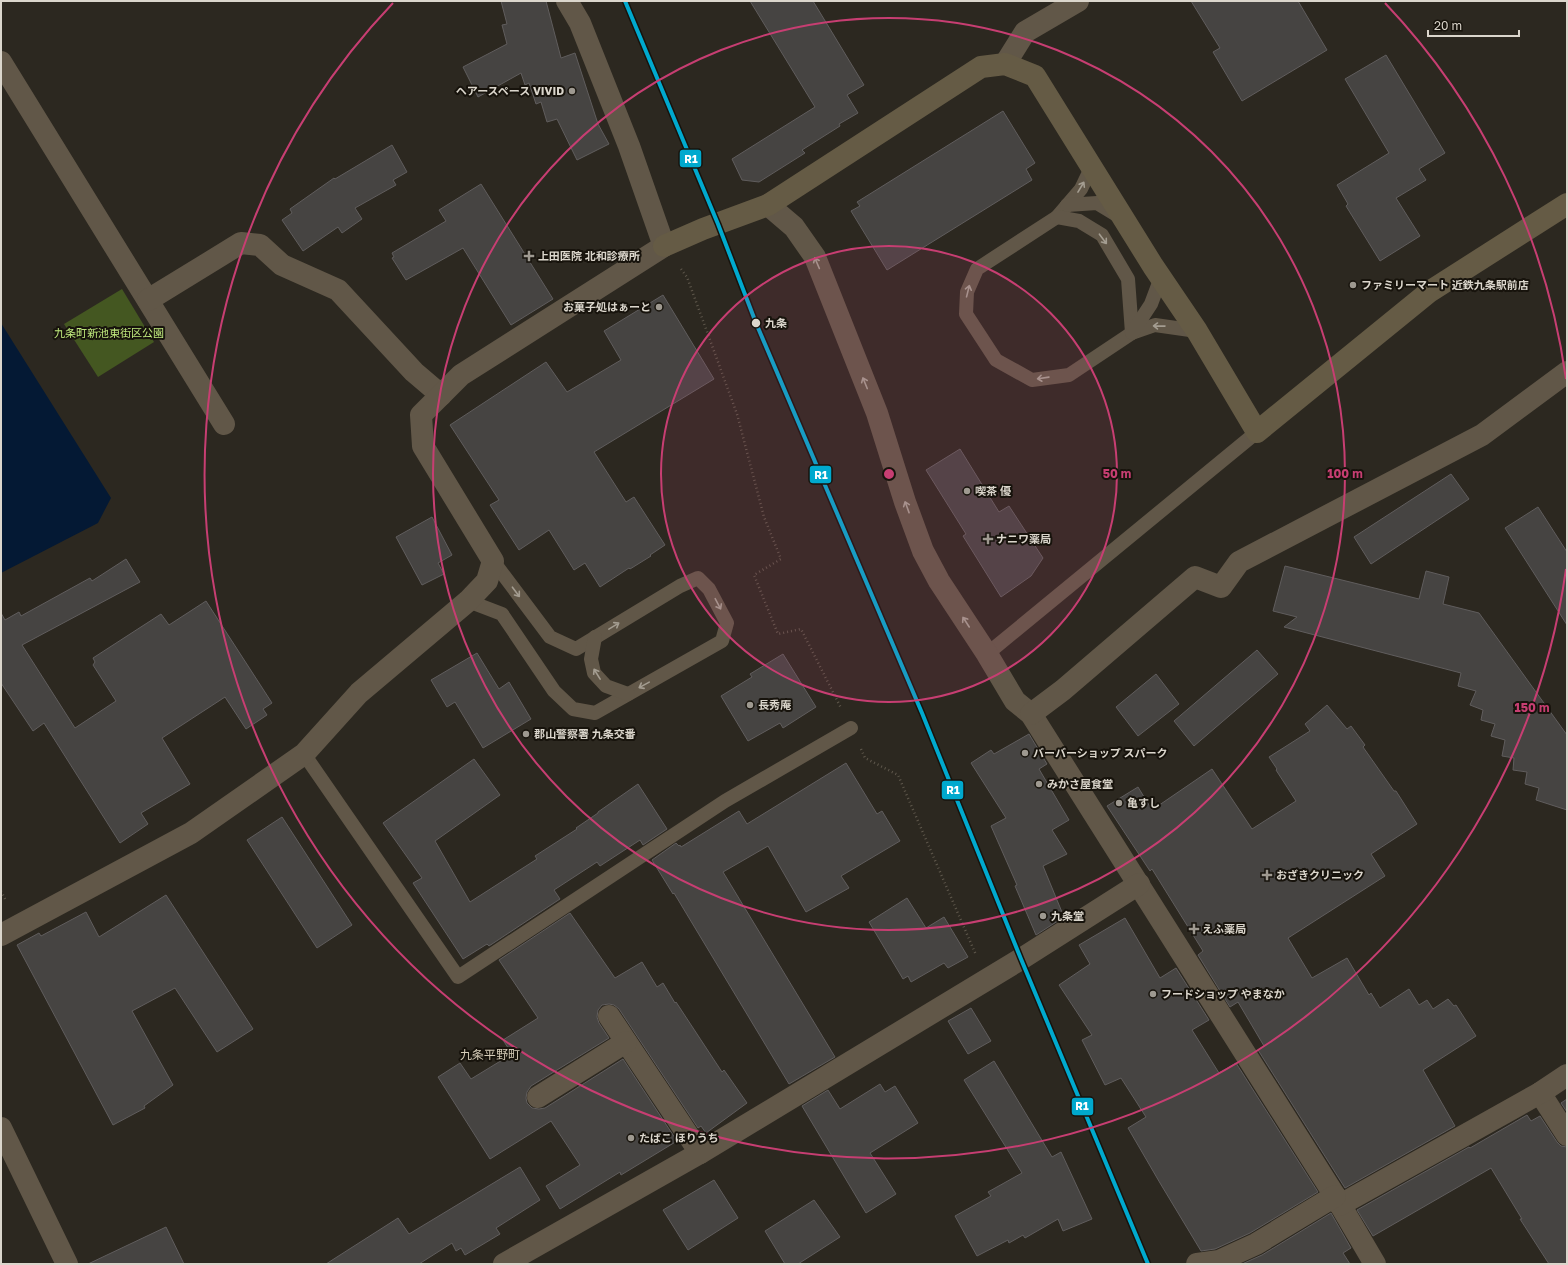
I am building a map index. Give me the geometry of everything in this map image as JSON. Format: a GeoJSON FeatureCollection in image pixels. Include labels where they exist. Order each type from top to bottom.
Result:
{"type":"FeatureCollection","features":[{"type":"Feature","properties":{"kind":"street"},"geometry":{"type":"LineString","coordinates":[[566,1],[580,23],[612,102],[664,246]]}},
{"type":"Feature","properties":{"kind":"street"},"geometry":{"type":"LineString","coordinates":[[1005,64],[1025,32],[1078,1]]}},
{"type":"Feature","properties":{"kind":"street"},"geometry":{"type":"LineString","coordinates":[[1,62],[7,84],[148,300],[224,424]]}},
{"type":"Feature","properties":{"kind":"street"},"geometry":{"type":"LineString","coordinates":[[1,935],[191,833],[304,754],[359,693],[468,601],[487,581],[493,561],[423,446],[421,415],[461,375],[664,246],[703,229],[768,206],[981,67],[1005,64],[1035,76],[1124,219],[1197,331],[1257,432],[1429,292],[1567,204]]}},
{"type":"Feature","properties":{"kind":"street"},"geometry":{"type":"LineString","coordinates":[[768,206],[794,227],[815,257],[877,413],[905,502],[923,551],[940,581],[1015,701],[1031,714],[1139,884],[1375,1264]]}},
{"type":"Feature","properties":{"kind":"street"},"geometry":{"type":"LineString","coordinates":[[148,300],[242,243],[260,245],[282,265],[338,290],[414,372],[441,395]]}},
{"type":"Feature","properties":{"kind":"street"},"geometry":{"type":"LineString","coordinates":[[1031,714],[1063,690],[1195,577],[1221,587],[1239,562],[1482,435],[1567,372]]}},
{"type":"Feature","properties":{"kind":"street"},"geometry":{"type":"LineString","coordinates":[[504,1264],[700,1153],[1021,959],[1139,884]]}},
{"type":"Feature","properties":{"kind":"street"},"geometry":{"type":"LineString","coordinates":[[609,1016],[700,1153]]}},
{"type":"Feature","properties":{"kind":"street"},"geometry":{"type":"LineString","coordinates":[[538,1097],[626,1042]]}},
{"type":"Feature","properties":{"kind":"street"},"geometry":{"type":"LineString","coordinates":[[1197,1264],[1219,1261],[1256,1244],[1540,1093],[1567,1075]]}},
{"type":"Feature","properties":{"kind":"street"},"geometry":{"type":"LineString","coordinates":[[1540,1093],[1567,1135]]}},
{"type":"Feature","properties":{"kind":"street"},"geometry":{"type":"LineString","coordinates":[[1,1128],[67,1264]]}},
{"type":"Feature","properties":{"kind":"lane"},"geometry":{"type":"LineString","coordinates":[[1092,166],[1081,189],[1057,216],[977,269],[967,292],[966,314],[996,360],[1032,380],[1069,375],[1132,333],[1155,325],[1197,331]]}},
{"type":"Feature","properties":{"kind":"lane"},"geometry":{"type":"LineString","coordinates":[[1066,205],[1097,203],[1124,219]]}},
{"type":"Feature","properties":{"kind":"lane"},"geometry":{"type":"LineString","coordinates":[[1057,216],[1079,221],[1102,235],[1128,279],[1132,333]]}},
{"type":"Feature","properties":{"kind":"lane"},"geometry":{"type":"LineString","coordinates":[[1132,333],[1151,304],[1160,280],[1154,266]]}},
{"type":"Feature","properties":{"kind":"lane"},"geometry":{"type":"LineString","coordinates":[[987,654],[1257,432]]}},
{"type":"Feature","properties":{"kind":"lane"},"geometry":{"type":"LineString","coordinates":[[468,601],[502,614],[554,691],[573,709],[595,713],[722,641],[727,623],[710,589],[698,578],[680,586],[576,649],[550,637],[493,561]]}},
{"type":"Feature","properties":{"kind":"lane"},"geometry":{"type":"LineString","coordinates":[[595,637],[591,659],[594,673],[606,686],[628,694]]}},
{"type":"Feature","properties":{"kind":"lane"},"geometry":{"type":"LineString","coordinates":[[304,754],[458,977],[725,801],[851,728]]}},
{"type":"Feature","properties":{"kind":"path"},"geometry":{"type":"LineString","coordinates":[[664,246],[687,277],[737,414],[764,517],[781,559],[754,575],[778,634],[801,629],[865,758],[898,775],[986,979]]}},
{"type":"Feature","properties":{"kind":"green space","name":"九条町新池東街区公園"},"geometry":{"type":"Polygon","coordinates":[[[122,289],[154,342],[98,377],[64,324],[122,289]]]}},
{"type":"Feature","properties":{"kind":"water"},"geometry":{"type":"Polygon","coordinates":[[[1,323],[111,498],[98,523],[1,573],[1,323]]]}},
{"type":"Feature","properties":{"kind":"building"},"geometry":{"type":"Polygon","coordinates":[[[501,1],[546,1],[561,58],[575,53],[598,124],[609,144],[577,160],[557,119],[547,122],[541,102],[536,104],[529,83],[525,85],[521,73],[478,97],[463,67],[507,44],[502,25],[507,24],[501,1]]]}},
{"type":"Feature","properties":{"kind":"building"},"geometry":{"type":"Polygon","coordinates":[[[750,1],[813,1],[864,85],[847,95],[858,113],[839,124],[840,126],[802,150],[805,153],[759,182],[742,180],[732,159],[815,107],[750,1]]]}},
{"type":"Feature","properties":{"kind":"building"},"geometry":{"type":"Polygon","coordinates":[[[1191,1],[1298,1],[1327,50],[1242,101],[1213,52],[1220,48],[1191,1]]]}},
{"type":"Feature","properties":{"kind":"building"},"geometry":{"type":"Polygon","coordinates":[[[1386,55],[1445,153],[1419,169],[1426,180],[1396,198],[1420,236],[1380,261],[1346,206],[1348,204],[1337,185],[1389,153],[1345,79],[1386,55]]]}},
{"type":"Feature","properties":{"kind":"building"},"geometry":{"type":"Polygon","coordinates":[[[1003,111],[1035,163],[1026,169],[1032,180],[887,270],[851,211],[860,206],[857,202],[1003,111]]]}},
{"type":"Feature","properties":{"kind":"building"},"geometry":{"type":"Polygon","coordinates":[[[392,145],[407,172],[393,180],[396,185],[355,208],[362,219],[342,233],[338,227],[303,251],[282,220],[292,213],[290,209],[334,178],[335,179],[392,145]]]}},
{"type":"Feature","properties":{"kind":"building"},"geometry":{"type":"Polygon","coordinates":[[[481,184],[553,299],[511,325],[463,248],[406,280],[392,258],[394,257],[392,253],[446,221],[439,210],[481,184]]]}},
{"type":"Feature","properties":{"kind":"building"},"geometry":{"type":"Polygon","coordinates":[[[663,295],[714,379],[594,452],[626,502],[634,497],[665,545],[650,555],[651,556],[600,587],[585,563],[574,570],[549,530],[519,550],[490,505],[499,500],[450,425],[546,362],[567,392],[621,360],[604,331],[663,295]]]}},
{"type":"Feature","properties":{"kind":"building"},"geometry":{"type":"Polygon","coordinates":[[[960,449],[999,512],[1009,506],[1043,558],[1031,576],[1001,597],[963,536],[966,534],[926,470],[960,449]]]}},
{"type":"Feature","properties":{"kind":"building"},"geometry":{"type":"Polygon","coordinates":[[[1451,474],[1469,499],[1371,564],[1354,537],[1451,474]]]}},
{"type":"Feature","properties":{"kind":"building"},"geometry":{"type":"Polygon","coordinates":[[[1538,507],[1567,552],[1567,625],[1505,528],[1538,507]]]}},
{"type":"Feature","properties":{"kind":"building"},"geometry":{"type":"Polygon","coordinates":[[[432,517],[452,555],[438,563],[444,574],[422,585],[396,537],[432,517]]]}},
{"type":"Feature","properties":{"kind":"building"},"geometry":{"type":"Polygon","coordinates":[[[126,559],[140,582],[22,645],[75,728],[116,701],[93,665],[95,662],[93,658],[161,614],[169,625],[206,601],[272,703],[263,709],[267,715],[246,729],[225,697],[162,738],[190,784],[141,813],[148,824],[120,843],[44,723],[33,731],[1,683],[1,613],[5,620],[19,612],[21,616],[90,578],[92,581],[126,559]]]}},
{"type":"Feature","properties":{"kind":"building"},"geometry":{"type":"Polygon","coordinates":[[[1285,566],[1419,599],[1426,571],[1449,577],[1443,604],[1479,613],[1567,735],[1567,810],[1536,800],[1539,788],[1525,784],[1527,772],[1513,770],[1514,758],[1502,756],[1505,740],[1491,736],[1495,724],[1481,720],[1483,710],[1470,705],[1476,691],[1458,686],[1461,673],[1284,627],[1297,617],[1273,611],[1285,566]]]}},
{"type":"Feature","properties":{"kind":"building"},"geometry":{"type":"Polygon","coordinates":[[[1257,650],[1278,674],[1194,746],[1174,721],[1257,650]]]}},
{"type":"Feature","properties":{"kind":"building"},"geometry":{"type":"Polygon","coordinates":[[[477,653],[499,689],[509,682],[531,719],[483,748],[455,702],[447,707],[431,680],[477,653]]]}},
{"type":"Feature","properties":{"kind":"building"},"geometry":{"type":"Polygon","coordinates":[[[783,654],[816,707],[783,728],[780,723],[748,741],[721,696],[752,677],[750,674],[783,654]]]}},
{"type":"Feature","properties":{"kind":"building"},"geometry":{"type":"Polygon","coordinates":[[[1156,674],[1179,704],[1138,736],[1116,707],[1156,674]]]}},
{"type":"Feature","properties":{"kind":"building"},"geometry":{"type":"Polygon","coordinates":[[[1327,705],[1347,729],[1351,726],[1365,745],[1363,747],[1394,791],[1396,791],[1417,824],[1371,854],[1385,876],[1288,938],[1312,978],[1347,958],[1369,995],[1371,993],[1380,1008],[1409,989],[1419,1005],[1427,1000],[1433,1009],[1448,999],[1454,1006],[1456,1005],[1476,1036],[1423,1070],[1455,1126],[1345,1188],[1258,1050],[1264,1046],[1238,1002],[1230,1007],[1198,955],[1203,951],[1152,869],[1150,871],[1107,806],[1138,787],[1152,810],[1212,769],[1252,829],[1296,801],[1269,757],[1310,731],[1305,724],[1327,705]]]}},
{"type":"Feature","properties":{"kind":"building"},"geometry":{"type":"Polygon","coordinates":[[[1029,734],[1047,764],[1039,769],[1069,820],[1052,830],[1067,854],[1043,866],[1064,917],[1036,935],[1015,886],[1017,885],[991,826],[1006,818],[971,763],[991,750],[994,754],[1029,734]]]}},
{"type":"Feature","properties":{"kind":"building"},"geometry":{"type":"Polygon","coordinates":[[[474,759],[500,795],[435,841],[470,902],[537,859],[535,856],[577,829],[576,828],[638,784],[667,829],[643,845],[640,840],[600,866],[597,862],[554,890],[560,899],[489,946],[487,944],[463,959],[413,883],[422,878],[383,823],[474,759]]]}},
{"type":"Feature","properties":{"kind":"building"},"geometry":{"type":"Polygon","coordinates":[[[846,763],[877,814],[882,811],[900,841],[841,876],[849,888],[806,912],[768,846],[723,872],[835,1057],[789,1084],[674,893],[673,894],[652,860],[676,843],[681,847],[739,811],[747,824],[846,763]]]}},
{"type":"Feature","properties":{"kind":"building"},"geometry":{"type":"Polygon","coordinates":[[[282,817],[352,925],[317,948],[247,840],[282,817]]]}},
{"type":"Feature","properties":{"kind":"building"},"geometry":{"type":"Polygon","coordinates":[[[166,895],[253,1029],[217,1052],[175,988],[132,1011],[173,1085],[144,1106],[145,1108],[113,1125],[17,945],[39,933],[41,936],[86,912],[99,937],[166,895]]]}},
{"type":"Feature","properties":{"kind":"building"},"geometry":{"type":"Polygon","coordinates":[[[907,898],[926,928],[944,917],[968,957],[948,968],[944,963],[911,982],[908,976],[903,979],[869,922],[907,898]]]}},
{"type":"Feature","properties":{"kind":"building"},"geometry":{"type":"Polygon","coordinates":[[[570,913],[615,978],[642,962],[657,987],[663,983],[722,1072],[724,1070],[747,1103],[706,1133],[701,1126],[698,1128],[619,1009],[614,1005],[602,1005],[598,1010],[597,1017],[599,1023],[609,1038],[531,1086],[527,1092],[527,1103],[532,1108],[545,1108],[623,1059],[677,1141],[621,1175],[620,1172],[560,1209],[546,1186],[580,1165],[551,1121],[490,1159],[438,1077],[460,1063],[471,1079],[512,1054],[503,1040],[538,1018],[499,960],[570,913]]]}},
{"type":"Feature","properties":{"kind":"building"},"geometry":{"type":"Polygon","coordinates":[[[1125,918],[1160,978],[1176,968],[1209,1020],[1192,1030],[1219,1073],[1236,1063],[1318,1192],[1250,1233],[1215,1249],[1201,1251],[1160,1183],[1128,1128],[1146,1117],[1121,1078],[1105,1085],[1082,1040],[1092,1035],[1059,985],[1090,964],[1079,945],[1125,918]]]}},
{"type":"Feature","properties":{"kind":"building"},"geometry":{"type":"Polygon","coordinates":[[[971,1008],[991,1041],[968,1054],[948,1021],[971,1008]]]}},
{"type":"Feature","properties":{"kind":"building"},"geometry":{"type":"Polygon","coordinates":[[[994,1061],[1052,1157],[1061,1152],[1092,1219],[1063,1231],[1058,1219],[1025,1238],[1023,1235],[1009,1243],[1008,1240],[977,1256],[955,1216],[991,1196],[988,1192],[1022,1173],[964,1080],[994,1061]]]}},
{"type":"Feature","properties":{"kind":"building"},"geometry":{"type":"Polygon","coordinates":[[[880,1084],[885,1092],[895,1086],[918,1123],[870,1153],[896,1194],[866,1213],[802,1106],[828,1090],[840,1109],[880,1084]]]}},
{"type":"Feature","properties":{"kind":"building"},"geometry":{"type":"Polygon","coordinates":[[[1567,1099],[1567,1112],[1561,1103],[1567,1099]]]}},
{"type":"Feature","properties":{"kind":"building"},"geometry":{"type":"Polygon","coordinates":[[[1527,1115],[1531,1121],[1540,1116],[1557,1142],[1561,1146],[1567,1147],[1567,1264],[1549,1264],[1520,1219],[1522,1219],[1491,1168],[1373,1236],[1357,1210],[1527,1115]]]}},
{"type":"Feature","properties":{"kind":"building"},"geometry":{"type":"Polygon","coordinates":[[[520,1167],[540,1200],[496,1228],[500,1234],[465,1255],[461,1248],[456,1251],[452,1243],[419,1264],[326,1264],[398,1218],[409,1234],[520,1167]]]}},
{"type":"Feature","properties":{"kind":"building"},"geometry":{"type":"Polygon","coordinates":[[[714,1180],[738,1218],[688,1250],[663,1210],[714,1180]]]}},
{"type":"Feature","properties":{"kind":"building"},"geometry":{"type":"Polygon","coordinates":[[[814,1200],[840,1237],[798,1264],[785,1264],[765,1231],[814,1200]]]}},
{"type":"Feature","properties":{"kind":"building"},"geometry":{"type":"Polygon","coordinates":[[[1331,1213],[1351,1248],[1343,1253],[1350,1264],[1242,1264],[1262,1255],[1331,1213]]]}},
{"type":"Feature","properties":{"kind":"building"},"geometry":{"type":"Polygon","coordinates":[[[166,1227],[184,1264],[88,1264],[166,1227]]]}},
{"type":"Feature","properties":{"kind":"transit line","name":"R1"},"geometry":{"type":"LineString","coordinates":[[625,1],[718,224],[756,323],[922,713],[1021,959],[1148,1264]]}},
{"type":"Feature","properties":{"kind":"place","name":"ヘアースペース VIVID"},"geometry":{"type":"Point","coordinates":[572,91]}},
{"type":"Feature","properties":{"kind":"place","name":"上田医院 北和診療所"},"geometry":{"type":"Point","coordinates":[529,256]}},
{"type":"Feature","properties":{"kind":"place","name":"ファミリーマート 近鉄九条駅前店"},"geometry":{"type":"Point","coordinates":[1353,285]}},
{"type":"Feature","properties":{"kind":"place","name":"お菓子処はぁーと"},"geometry":{"type":"Point","coordinates":[659,307]}},
{"type":"Feature","properties":{"kind":"place","name":"九条"},"geometry":{"type":"Point","coordinates":[756,323]}},
{"type":"Feature","properties":{"kind":"place","name":"喫茶 優"},"geometry":{"type":"Point","coordinates":[967,491]}},
{"type":"Feature","properties":{"kind":"place","name":"ナニワ薬局"},"geometry":{"type":"Point","coordinates":[988,539]}},
{"type":"Feature","properties":{"kind":"place","name":"長秀庵"},"geometry":{"type":"Point","coordinates":[750,705]}},
{"type":"Feature","properties":{"kind":"place","name":"郡山警察署 九条交番"},"geometry":{"type":"Point","coordinates":[526,734]}},
{"type":"Feature","properties":{"kind":"place","name":"バーバーショップ スパーク"},"geometry":{"type":"Point","coordinates":[1025,753]}},
{"type":"Feature","properties":{"kind":"place","name":"みかさ屋食堂"},"geometry":{"type":"Point","coordinates":[1039,784]}},
{"type":"Feature","properties":{"kind":"place","name":"亀すし"},"geometry":{"type":"Point","coordinates":[1119,803]}},
{"type":"Feature","properties":{"kind":"place","name":"おざきクリニック"},"geometry":{"type":"Point","coordinates":[1267,875]}},
{"type":"Feature","properties":{"kind":"place","name":"九条堂"},"geometry":{"type":"Point","coordinates":[1043,916]}},
{"type":"Feature","properties":{"kind":"place","name":"えふ薬局"},"geometry":{"type":"Point","coordinates":[1194,929]}},
{"type":"Feature","properties":{"kind":"place","name":"フードショップ やまなか"},"geometry":{"type":"Point","coordinates":[1153,994]}},
{"type":"Feature","properties":{"kind":"place","name":"たばこ ほりうち"},"geometry":{"type":"Point","coordinates":[631,1138]}},
{"type":"Feature","properties":{"kind":"district","name":"九条平野町"},"geometry":{"type":"Point","coordinates":[490,1055]}}]}
